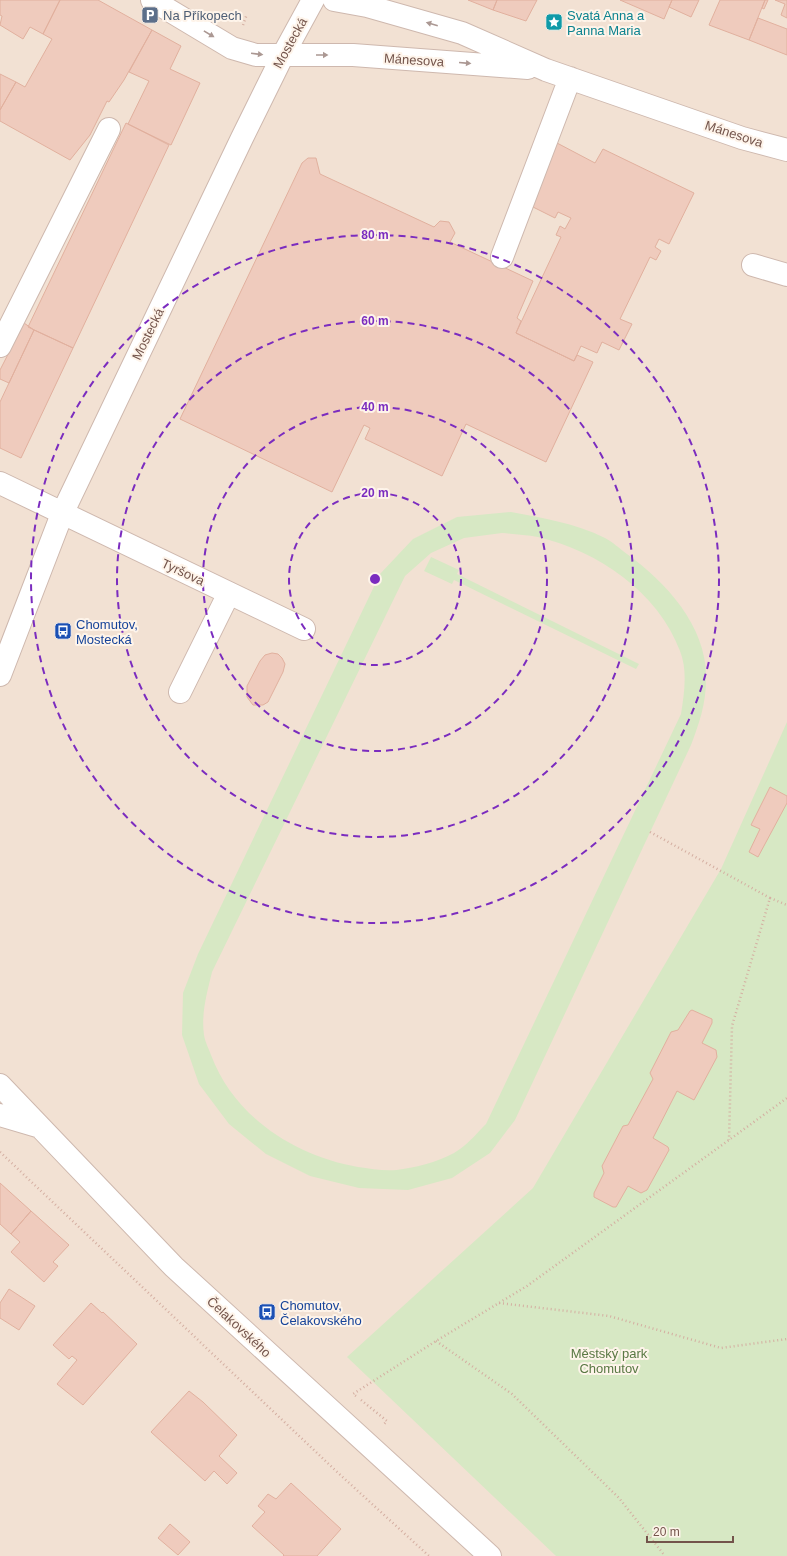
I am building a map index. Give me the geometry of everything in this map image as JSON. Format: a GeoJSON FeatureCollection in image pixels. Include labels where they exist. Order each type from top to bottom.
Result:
{"type":"FeatureCollection","features":[{"type":"Feature","properties":{"kind":"street"},"geometry":{"type":"LineString","coordinates":[[152,0],[232,48],[256,55],[283,55]]}},
{"type":"Feature","properties":{"kind":"street","name":"Mostecká"},"geometry":{"type":"LineString","coordinates":[[0,675],[62,514],[283,55],[313,0]]}},
{"type":"Feature","properties":{"kind":"street","name":"Mánesova"},"geometry":{"type":"LineString","coordinates":[[334,0],[367,6],[462,33],[546,70],[742,138],[787,150]]}},
{"type":"Feature","properties":{"kind":"street","name":"Mánesova"},"geometry":{"type":"LineString","coordinates":[[283,55],[353,55],[546,70]]}},
{"type":"Feature","properties":{"kind":"street"},"geometry":{"type":"LineString","coordinates":[[502,257],[570,78]]}},
{"type":"Feature","properties":{"kind":"street"},"geometry":{"type":"LineString","coordinates":[[0,346],[109,130]]}},
{"type":"Feature","properties":{"kind":"street"},"geometry":{"type":"LineString","coordinates":[[753,265],[787,275]]}},
{"type":"Feature","properties":{"kind":"street","name":"Tyršova"},"geometry":{"type":"LineString","coordinates":[[0,483],[304,629]]}},
{"type":"Feature","properties":{"kind":"street"},"geometry":{"type":"LineString","coordinates":[[180,692],[228,593]]}},
{"type":"Feature","properties":{"kind":"street","name":"Čelakovského"},"geometry":{"type":"LineString","coordinates":[[0,1085],[174,1267],[490,1556]]}},
{"type":"Feature","properties":{"kind":"street"},"geometry":{"type":"LineString","coordinates":[[0,1115],[38,1126]]}},
{"type":"Feature","properties":{"kind":"path"},"geometry":{"type":"LineString","coordinates":[[650,832],[770,898],[787,905]]}},
{"type":"Feature","properties":{"kind":"path"},"geometry":{"type":"LineString","coordinates":[[729,1141],[732,1026],[770,898]]}},
{"type":"Feature","properties":{"kind":"path"},"geometry":{"type":"LineString","coordinates":[[364,1442],[387,1421],[354,1394],[436,1341],[527,1286],[787,1098]]}},
{"type":"Feature","properties":{"kind":"path"},"geometry":{"type":"LineString","coordinates":[[0,1152],[336,1471],[429,1556]]}},
{"type":"Feature","properties":{"kind":"path"},"geometry":{"type":"LineString","coordinates":[[499,1303],[609,1316],[721,1348],[787,1339]]}},
{"type":"Feature","properties":{"kind":"path"},"geometry":{"type":"LineString","coordinates":[[436,1341],[512,1394],[619,1498],[664,1556]]}},
{"type":"Feature","properties":{"kind":"shaded area"},"geometry":{"type":"Polygon","coordinates":[[[0,0],[787,0],[787,1556],[0,1556],[0,0]]]}},
{"type":"Feature","properties":{"kind":"green space"},"geometry":{"type":"Polygon","coordinates":[[[511,512],[582,528],[605,538],[614,544],[656,579],[682,608],[700,642],[705,661],[705,697],[699,722],[691,745],[515,1120],[490,1153],[452,1178],[408,1190],[359,1188],[310,1176],[266,1154],[229,1124],[199,1084],[182,1035],[183,993],[198,954],[380,574],[413,539],[457,517],[511,512]],[[502,533],[464,538],[431,553],[405,576],[212,972],[206,995],[203,1027],[206,1043],[221,1077],[235,1097],[251,1115],[270,1130],[290,1143],[312,1154],[335,1162],[358,1167],[386,1170],[398,1170],[418,1166],[433,1162],[454,1153],[467,1143],[486,1124],[681,714],[685,674],[680,651],[670,630],[657,610],[641,593],[623,577],[582,552],[560,543],[538,537],[502,533]]]}},
{"type":"Feature","properties":{"kind":"green space"},"geometry":{"type":"Polygon","coordinates":[[[431,557],[459,570],[457,574],[639,664],[636,669],[454,580],[452,584],[424,571],[431,557]]]}},
{"type":"Feature","properties":{"kind":"green space","name":"Městský park Chomutov"},"geometry":{"type":"Polygon","coordinates":[[[787,722],[787,1556],[556,1556],[347,1357],[533,1188],[721,869],[787,722]]]}},
{"type":"Feature","properties":{"kind":"building"},"geometry":{"type":"Polygon","coordinates":[[[0,0],[60,0],[43,34],[30,27],[23,39],[0,25],[2,16],[0,15],[0,0]]]}},
{"type":"Feature","properties":{"kind":"building"},"geometry":{"type":"Polygon","coordinates":[[[60,0],[98,0],[152,30],[124,80],[109,102],[107,101],[90,135],[70,160],[0,121],[0,110],[16,82],[25,87],[52,39],[43,34],[60,0]]]}},
{"type":"Feature","properties":{"kind":"building"},"geometry":{"type":"Polygon","coordinates":[[[468,0],[497,0],[493,10],[468,0]]]}},
{"type":"Feature","properties":{"kind":"building"},"geometry":{"type":"Polygon","coordinates":[[[497,0],[537,0],[526,21],[493,10],[497,0]]]}},
{"type":"Feature","properties":{"kind":"building"},"geometry":{"type":"Polygon","coordinates":[[[620,0],[672,0],[664,19],[620,0]]]}},
{"type":"Feature","properties":{"kind":"building"},"geometry":{"type":"Polygon","coordinates":[[[672,0],[699,0],[691,17],[669,7],[672,0]]]}},
{"type":"Feature","properties":{"kind":"building"},"geometry":{"type":"Polygon","coordinates":[[[720,0],[765,0],[749,40],[709,25],[720,0]]]}},
{"type":"Feature","properties":{"kind":"building"},"geometry":{"type":"Polygon","coordinates":[[[765,0],[768,0],[764,9],[762,8],[765,0]]]}},
{"type":"Feature","properties":{"kind":"building"},"geometry":{"type":"Polygon","coordinates":[[[775,0],[787,0],[787,18],[781,15],[785,4],[775,0]]]}},
{"type":"Feature","properties":{"kind":"building"},"geometry":{"type":"Polygon","coordinates":[[[758,18],[787,29],[787,55],[749,40],[758,18]]]}},
{"type":"Feature","properties":{"kind":"building"},"geometry":{"type":"Polygon","coordinates":[[[152,30],[181,46],[170,69],[200,83],[171,145],[128,124],[149,81],[129,72],[152,30]]]}},
{"type":"Feature","properties":{"kind":"building"},"geometry":{"type":"Polygon","coordinates":[[[0,74],[16,82],[0,110],[0,74]]]}},
{"type":"Feature","properties":{"kind":"building"},"geometry":{"type":"Polygon","coordinates":[[[126,123],[169,145],[73,348],[28,327],[126,123]]]}},
{"type":"Feature","properties":{"kind":"building"},"geometry":{"type":"Polygon","coordinates":[[[557,143],[595,163],[603,149],[694,193],[669,244],[659,239],[655,247],[661,251],[656,260],[650,257],[620,319],[632,324],[619,350],[602,342],[597,353],[581,346],[574,361],[516,333],[561,237],[556,235],[560,226],[565,229],[571,218],[558,212],[555,218],[531,206],[557,143]]]}},
{"type":"Feature","properties":{"kind":"building"},"geometry":{"type":"Polygon","coordinates":[[[308,158],[316,158],[320,174],[434,227],[440,221],[449,222],[455,233],[450,242],[533,281],[517,318],[521,321],[516,333],[574,361],[577,355],[593,362],[546,462],[466,424],[442,476],[365,439],[370,428],[364,425],[332,492],[180,419],[302,163],[308,158]]]}},
{"type":"Feature","properties":{"kind":"building"},"geometry":{"type":"Polygon","coordinates":[[[24,323],[34,330],[9,383],[0,379],[0,370],[24,323]]]}},
{"type":"Feature","properties":{"kind":"building"},"geometry":{"type":"Polygon","coordinates":[[[34,330],[73,348],[21,458],[0,448],[0,402],[34,330]]]}},
{"type":"Feature","properties":{"kind":"building"},"geometry":{"type":"Polygon","coordinates":[[[272,653],[278,654],[282,658],[285,664],[283,672],[268,702],[263,705],[253,705],[247,697],[247,686],[260,661],[265,655],[272,653]]]}},
{"type":"Feature","properties":{"kind":"building"},"geometry":{"type":"Polygon","coordinates":[[[770,787],[787,796],[787,803],[758,857],[749,852],[760,829],[751,825],[770,787]]]}},
{"type":"Feature","properties":{"kind":"building"},"geometry":{"type":"Polygon","coordinates":[[[692,1010],[712,1019],[712,1023],[702,1043],[716,1050],[717,1057],[694,1100],[677,1091],[653,1138],[668,1147],[669,1150],[647,1190],[641,1193],[628,1186],[616,1207],[613,1207],[594,1197],[594,1193],[604,1173],[602,1166],[623,1126],[628,1125],[653,1079],[650,1073],[671,1032],[678,1030],[692,1010]]]}},
{"type":"Feature","properties":{"kind":"building"},"geometry":{"type":"Polygon","coordinates":[[[0,1183],[31,1211],[11,1234],[0,1224],[0,1183]]]}},
{"type":"Feature","properties":{"kind":"building"},"geometry":{"type":"Polygon","coordinates":[[[31,1211],[69,1245],[53,1262],[58,1266],[44,1282],[11,1252],[20,1242],[11,1234],[31,1211]]]}},
{"type":"Feature","properties":{"kind":"building"},"geometry":{"type":"Polygon","coordinates":[[[9,1289],[35,1306],[19,1330],[0,1318],[0,1303],[9,1289]]]}},
{"type":"Feature","properties":{"kind":"building"},"geometry":{"type":"Polygon","coordinates":[[[91,1303],[102,1313],[103,1312],[137,1344],[83,1405],[57,1384],[77,1360],[72,1356],[69,1359],[53,1345],[91,1303]]]}},
{"type":"Feature","properties":{"kind":"building"},"geometry":{"type":"Polygon","coordinates":[[[189,1391],[203,1402],[237,1435],[219,1456],[237,1473],[227,1484],[214,1471],[205,1481],[151,1432],[189,1391]]]}},
{"type":"Feature","properties":{"kind":"building"},"geometry":{"type":"Polygon","coordinates":[[[291,1483],[341,1529],[317,1556],[283,1556],[284,1555],[252,1526],[265,1512],[258,1506],[268,1494],[276,1499],[291,1483]]]}},
{"type":"Feature","properties":{"kind":"building"},"geometry":{"type":"Polygon","coordinates":[[[170,1524],[190,1542],[178,1555],[158,1538],[170,1524]]]}},
{"type":"Feature","properties":{"kind":"place","name":"Na Příkopech"},"geometry":{"type":"Point","coordinates":[150,15]}},
{"type":"Feature","properties":{"kind":"place","name":"Svatá Anna a Panna Maria"},"geometry":{"type":"Point","coordinates":[554,22]}},
{"type":"Feature","properties":{"kind":"place","name":"Chomutov, Mostecká"},"geometry":{"type":"Point","coordinates":[63,631]}},
{"type":"Feature","properties":{"kind":"place","name":"Chomutov, Čelakovského"},"geometry":{"type":"Point","coordinates":[267,1312]}}]}
